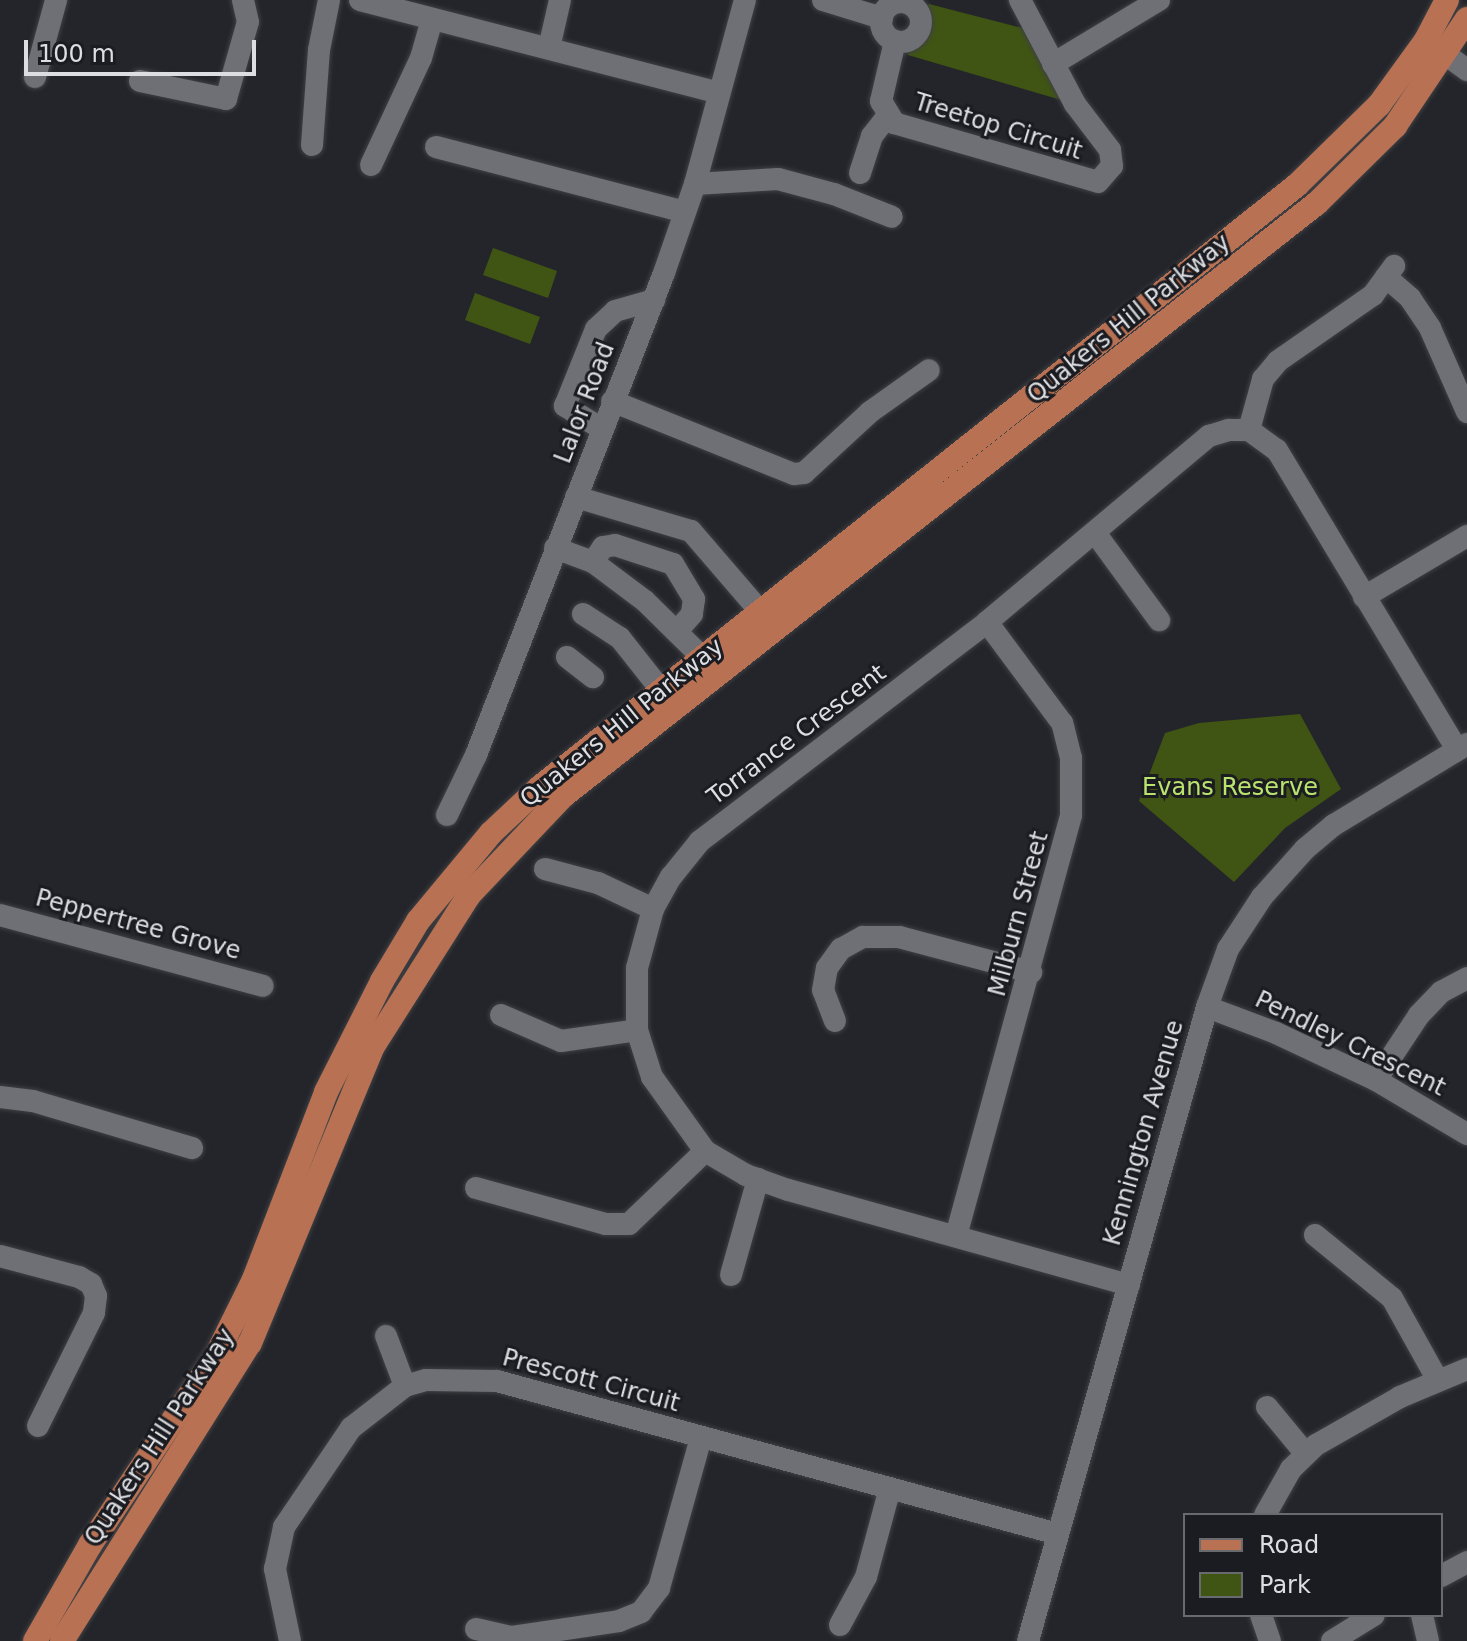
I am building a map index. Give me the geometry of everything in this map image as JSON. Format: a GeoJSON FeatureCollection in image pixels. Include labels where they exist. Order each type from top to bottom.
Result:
{"type":"FeatureCollection","features":[{"type":"Feature","properties":{"kind":"main road","name":"Quakers Hill Parkway"},"geometry":{"type":"LineString","coordinates":[[35,1641],[90,1545],[217,1354],[254,1279],[349,1042],[418,921],[491,833],[540,787],[760,610],[1297,185],[1379,105],[1426,40],[1447,0]]}},
{"type":"Feature","properties":{"kind":"main road","name":"Quakers Hill Parkway"},"geometry":{"type":"LineString","coordinates":[[62,1641],[250,1343],[372,1048],[469,895],[563,796],[1317,203],[1395,126],[1446,55],[1467,19]]}},
{"type":"Feature","properties":{"kind":"street"},"geometry":{"type":"LineString","coordinates":[[35,77],[56,0]]}},
{"type":"Feature","properties":{"kind":"street"},"geometry":{"type":"LineString","coordinates":[[140,81],[226,99],[248,22],[243,0]]}},
{"type":"Feature","properties":{"kind":"street"},"geometry":{"type":"LineString","coordinates":[[312,145],[319,50],[329,0]]}},
{"type":"Feature","properties":{"kind":"street"},"geometry":{"type":"LineString","coordinates":[[360,0],[396,5],[432,20],[719,93]]}},
{"type":"Feature","properties":{"kind":"street"},"geometry":{"type":"LineString","coordinates":[[549,48],[560,0]]}},
{"type":"Feature","properties":{"kind":"street","name":"Lalor Road"},"geometry":{"type":"LineString","coordinates":[[447,815],[476,755],[654,300],[695,184],[745,0]]}},
{"type":"Feature","properties":{"kind":"street"},"geometry":{"type":"LineString","coordinates":[[823,0],[882,18]]}},
{"type":"Feature","properties":{"kind":"street","name":"Treetop Circuit"},"geometry":{"type":"LineString","coordinates":[[895,41],[882,93],[887,117],[899,125],[1098,182],[1112,166],[1110,150],[1053,64],[1020,0]]}},
{"type":"Feature","properties":{"kind":"street"},"geometry":{"type":"LineString","coordinates":[[1053,64],[1159,0]]}},
{"type":"Feature","properties":{"kind":"street"},"geometry":{"type":"LineString","coordinates":[[904,1],[919,13],[921,26],[908,41],[895,41],[882,30],[882,18],[892,4],[904,1]]}},
{"type":"Feature","properties":{"kind":"street"},"geometry":{"type":"LineString","coordinates":[[371,165],[421,58],[432,20]]}},
{"type":"Feature","properties":{"kind":"street"},"geometry":{"type":"LineString","coordinates":[[1426,40],[1467,70]]}},
{"type":"Feature","properties":{"kind":"street","name":"Treetop Circuit"},"geometry":{"type":"LineString","coordinates":[[860,173],[872,136],[887,117]]}},
{"type":"Feature","properties":{"kind":"street"},"geometry":{"type":"LineString","coordinates":[[436,147],[685,212]]}},
{"type":"Feature","properties":{"kind":"street"},"geometry":{"type":"LineString","coordinates":[[695,184],[778,179],[834,194],[892,217]]}},
{"type":"Feature","properties":{"kind":"street"},"geometry":{"type":"LineString","coordinates":[[1462,747],[1364,597],[1277,450],[1249,430],[1263,379],[1278,361],[1373,295],[1390,271],[1430,328],[1467,412]]}},
{"type":"Feature","properties":{"kind":"street"},"geometry":{"type":"LineString","coordinates":[[602,429],[565,406],[596,329],[615,311],[654,300]]}},
{"type":"Feature","properties":{"kind":"street"},"geometry":{"type":"LineString","coordinates":[[612,401],[794,474],[804,473],[870,412],[929,370]]}},
{"type":"Feature","properties":{"kind":"street","name":"Torrance Crescent"},"geometry":{"type":"LineString","coordinates":[[1129,1285],[758,1179],[705,1151],[652,1077],[637,1030],[637,968],[653,909],[700,841],[987,622],[1096,534],[1209,436],[1249,430]]}},
{"type":"Feature","properties":{"kind":"street"},"geometry":{"type":"LineString","coordinates":[[576,497],[691,531],[776,630]]}},
{"type":"Feature","properties":{"kind":"street"},"geometry":{"type":"LineString","coordinates":[[1096,534],[1159,620]]}},
{"type":"Feature","properties":{"kind":"street"},"geometry":{"type":"LineString","coordinates":[[1364,597],[1467,536]]}},
{"type":"Feature","properties":{"kind":"street"},"geometry":{"type":"LineString","coordinates":[[593,562],[603,547],[615,545],[673,564],[694,599],[692,614],[678,630]]}},
{"type":"Feature","properties":{"kind":"street"},"geometry":{"type":"LineString","coordinates":[[555,548],[593,562],[678,630],[702,657]]}},
{"type":"Feature","properties":{"kind":"street"},"geometry":{"type":"LineString","coordinates":[[583,614],[620,638],[661,690]]}},
{"type":"Feature","properties":{"kind":"street","name":"Milburn Street"},"geometry":{"type":"LineString","coordinates":[[956,1236],[1067,841],[1071,758],[1053,707],[987,622]]}},
{"type":"Feature","properties":{"kind":"street"},"geometry":{"type":"LineString","coordinates":[[567,657],[593,677]]}},
{"type":"Feature","properties":{"kind":"street","name":"Kennington Avenue"},"geometry":{"type":"LineString","coordinates":[[1028,1641],[1207,1007],[1244,921],[1305,849],[1334,825],[1462,747]]}},
{"type":"Feature","properties":{"kind":"street"},"geometry":{"type":"LineString","coordinates":[[545,869],[598,883],[653,909]]}},
{"type":"Feature","properties":{"kind":"street","name":"Peppertree Grove"},"geometry":{"type":"LineString","coordinates":[[0,915],[263,986]]}},
{"type":"Feature","properties":{"kind":"street"},"geometry":{"type":"LineString","coordinates":[[835,1021],[823,990],[827,968],[841,949],[863,937],[899,937],[1031,972]]}},
{"type":"Feature","properties":{"kind":"street"},"geometry":{"type":"LineString","coordinates":[[1376,1080],[1419,1015],[1441,992],[1467,978]]}},
{"type":"Feature","properties":{"kind":"street","name":"Pendley Crescent"},"geometry":{"type":"LineString","coordinates":[[1207,1007],[1276,1033],[1376,1080],[1467,1134]]}},
{"type":"Feature","properties":{"kind":"street"},"geometry":{"type":"LineString","coordinates":[[501,1015],[561,1041],[637,1030]]}},
{"type":"Feature","properties":{"kind":"street"},"geometry":{"type":"LineString","coordinates":[[0,1097],[33,1101],[192,1148]]}},
{"type":"Feature","properties":{"kind":"street"},"geometry":{"type":"LineString","coordinates":[[476,1188],[621,1225],[639,1219],[705,1151]]}},
{"type":"Feature","properties":{"kind":"street"},"geometry":{"type":"LineString","coordinates":[[731,1275],[758,1179]]}},
{"type":"Feature","properties":{"kind":"street"},"geometry":{"type":"LineString","coordinates":[[1315,1235],[1392,1298],[1437,1379]]}},
{"type":"Feature","properties":{"kind":"street"},"geometry":{"type":"LineString","coordinates":[[0,1256],[79,1277],[91,1284],[96,1296],[95,1309],[38,1426]]}},
{"type":"Feature","properties":{"kind":"street"},"geometry":{"type":"LineString","coordinates":[[290,1641],[275,1569],[284,1527],[351,1428],[405,1386],[386,1336]]}},
{"type":"Feature","properties":{"kind":"street"},"geometry":{"type":"LineString","coordinates":[[1266,1513],[1278,1487],[1305,1453],[1437,1379],[1467,1369]]}},
{"type":"Feature","properties":{"kind":"street","name":"Prescott Circuit"},"geometry":{"type":"LineString","coordinates":[[405,1386],[478,1378],[1058,1534]]}},
{"type":"Feature","properties":{"kind":"street"},"geometry":{"type":"LineString","coordinates":[[1267,1407],[1305,1453]]}},
{"type":"Feature","properties":{"kind":"street"},"geometry":{"type":"LineString","coordinates":[[476,1629],[512,1637],[619,1621],[641,1612],[659,1588],[701,1438]]}},
{"type":"Feature","properties":{"kind":"street"},"geometry":{"type":"LineString","coordinates":[[840,1625],[866,1577],[890,1488]]}},
{"type":"Feature","properties":{"kind":"street"},"geometry":{"type":"LineString","coordinates":[[1443,1575],[1467,1562]]}},
{"type":"Feature","properties":{"kind":"street"},"geometry":{"type":"LineString","coordinates":[[1262,1617],[1270,1641]]}},
{"type":"Feature","properties":{"kind":"street"},"geometry":{"type":"LineString","coordinates":[[1332,1641],[1371,1617]]}},
{"type":"Feature","properties":{"kind":"street"},"geometry":{"type":"LineString","coordinates":[[1422,1617],[1428,1641]]}},
{"type":"Feature","properties":{"kind":"green space"},"geometry":{"type":"Polygon","coordinates":[[[929,4],[1034,31],[1075,104],[908,55],[908,41],[921,26],[919,13],[929,4]]]}},
{"type":"Feature","properties":{"kind":"green space"},"geometry":{"type":"Polygon","coordinates":[[[493,248],[557,271],[548,298],[483,275],[493,248]]]}},
{"type":"Feature","properties":{"kind":"green space"},"geometry":{"type":"Polygon","coordinates":[[[475,293],[540,317],[530,344],[465,320],[475,293]]]}},
{"type":"Feature","properties":{"kind":"green space","name":"Evans Reserve"},"geometry":{"type":"Polygon","coordinates":[[[1300,714],[1341,789],[1285,828],[1234,882],[1139,801],[1165,733],[1199,723],[1300,714]]]}}]}
